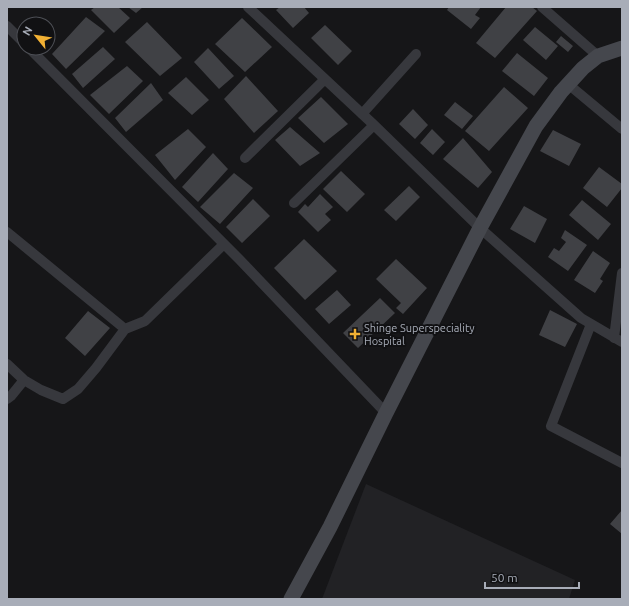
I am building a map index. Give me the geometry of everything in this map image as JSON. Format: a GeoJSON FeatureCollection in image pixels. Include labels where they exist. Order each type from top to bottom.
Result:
{"type":"FeatureCollection","features":[{"type":"Feature","properties":{"kind":"street"},"geometry":{"type":"LineString","coordinates":[[248,7],[374,125],[480,228],[581,318],[618,340],[622,273]]}},
{"type":"Feature","properties":{"kind":"street"},"geometry":{"type":"LineString","coordinates":[[542,7],[598,56]]}},
{"type":"Feature","properties":{"kind":"street"},"geometry":{"type":"LineString","coordinates":[[7,26],[16,35]]}},
{"type":"Feature","properties":{"kind":"street"},"geometry":{"type":"LineString","coordinates":[[291,599],[330,527],[480,228],[536,126],[561,92],[583,68],[598,56],[622,48]]}},
{"type":"Feature","properties":{"kind":"street"},"geometry":{"type":"LineString","coordinates":[[362,114],[416,54]]}},
{"type":"Feature","properties":{"kind":"street"},"geometry":{"type":"LineString","coordinates":[[37,56],[224,244],[386,413]]}},
{"type":"Feature","properties":{"kind":"street"},"geometry":{"type":"LineString","coordinates":[[245,158],[325,79]]}},
{"type":"Feature","properties":{"kind":"street"},"geometry":{"type":"LineString","coordinates":[[568,84],[622,129]]}},
{"type":"Feature","properties":{"kind":"street"},"geometry":{"type":"LineString","coordinates":[[294,203],[374,125]]}},
{"type":"Feature","properties":{"kind":"street"},"geometry":{"type":"LineString","coordinates":[[7,232],[125,329]]}},
{"type":"Feature","properties":{"kind":"street"},"geometry":{"type":"LineString","coordinates":[[7,364],[24,380],[41,390],[63,399],[78,389],[96,368],[125,329],[146,321],[224,244]]}},
{"type":"Feature","properties":{"kind":"street"},"geometry":{"type":"LineString","coordinates":[[591,324],[551,426],[622,463]]}},
{"type":"Feature","properties":{"kind":"street"},"geometry":{"type":"LineString","coordinates":[[7,399],[24,380]]}},
{"type":"Feature","properties":{"kind":"shaded area"},"geometry":{"type":"Polygon","coordinates":[[[366,484],[575,580],[569,599],[322,599],[366,484]]]}},
{"type":"Feature","properties":{"kind":"building"},"geometry":{"type":"Polygon","coordinates":[[[95,7],[118,7],[130,18],[114,33],[91,10],[95,7]]]}},
{"type":"Feature","properties":{"kind":"building"},"geometry":{"type":"Polygon","coordinates":[[[128,7],[143,7],[136,13],[128,7]]]}},
{"type":"Feature","properties":{"kind":"building"},"geometry":{"type":"Polygon","coordinates":[[[280,7],[304,7],[309,13],[293,28],[276,10],[280,7]]]}},
{"type":"Feature","properties":{"kind":"building"},"geometry":{"type":"Polygon","coordinates":[[[449,7],[481,7],[475,15],[480,18],[471,29],[447,10],[449,7]]]}},
{"type":"Feature","properties":{"kind":"building"},"geometry":{"type":"Polygon","coordinates":[[[506,7],[532,7],[537,11],[495,58],[476,43],[506,7]]]}},
{"type":"Feature","properties":{"kind":"building"},"geometry":{"type":"Polygon","coordinates":[[[86,17],[105,31],[66,69],[54,56],[56,56],[56,50],[86,17]]]}},
{"type":"Feature","properties":{"kind":"building"},"geometry":{"type":"Polygon","coordinates":[[[242,18],[272,47],[245,72],[215,44],[242,18]]]}},
{"type":"Feature","properties":{"kind":"building"},"geometry":{"type":"Polygon","coordinates":[[[147,22],[182,58],[160,76],[125,42],[147,22]]]}},
{"type":"Feature","properties":{"kind":"building"},"geometry":{"type":"Polygon","coordinates":[[[325,25],[352,51],[338,65],[311,38],[325,25]]]}},
{"type":"Feature","properties":{"kind":"building"},"geometry":{"type":"Polygon","coordinates":[[[535,27],[558,46],[546,60],[523,40],[535,27]]]}},
{"type":"Feature","properties":{"kind":"building"},"geometry":{"type":"Polygon","coordinates":[[[561,36],[573,46],[568,52],[556,42],[561,36]]]}},
{"type":"Feature","properties":{"kind":"building"},"geometry":{"type":"Polygon","coordinates":[[[103,47],[115,59],[83,88],[72,74],[103,47]]]}},
{"type":"Feature","properties":{"kind":"building"},"geometry":{"type":"Polygon","coordinates":[[[208,48],[234,76],[219,89],[194,62],[208,48]]]}},
{"type":"Feature","properties":{"kind":"building"},"geometry":{"type":"Polygon","coordinates":[[[517,53],[548,78],[534,96],[502,71],[517,53]]]}},
{"type":"Feature","properties":{"kind":"building"},"geometry":{"type":"Polygon","coordinates":[[[127,66],[143,81],[109,114],[90,95],[127,66]]]}},
{"type":"Feature","properties":{"kind":"building"},"geometry":{"type":"Polygon","coordinates":[[[246,76],[278,111],[254,133],[224,99],[246,76]]]}},
{"type":"Feature","properties":{"kind":"building"},"geometry":{"type":"Polygon","coordinates":[[[186,77],[209,100],[192,115],[168,93],[186,77]]]}},
{"type":"Feature","properties":{"kind":"building"},"geometry":{"type":"Polygon","coordinates":[[[151,83],[163,100],[126,132],[115,118],[151,83]]]}},
{"type":"Feature","properties":{"kind":"building"},"geometry":{"type":"Polygon","coordinates":[[[504,87],[528,108],[489,151],[465,131],[504,87]]]}},
{"type":"Feature","properties":{"kind":"building"},"geometry":{"type":"Polygon","coordinates":[[[321,97],[348,124],[324,143],[298,118],[321,97]]]}},
{"type":"Feature","properties":{"kind":"building"},"geometry":{"type":"Polygon","coordinates":[[[455,102],[473,116],[462,129],[444,115],[455,102]]]}},
{"type":"Feature","properties":{"kind":"building"},"geometry":{"type":"Polygon","coordinates":[[[413,109],[428,125],[415,139],[399,124],[413,109]]]}},
{"type":"Feature","properties":{"kind":"building"},"geometry":{"type":"Polygon","coordinates":[[[290,127],[320,153],[300,166],[275,140],[290,127]]]}},
{"type":"Feature","properties":{"kind":"building"},"geometry":{"type":"Polygon","coordinates":[[[188,129],[206,147],[175,180],[155,155],[188,129]]]}},
{"type":"Feature","properties":{"kind":"building"},"geometry":{"type":"Polygon","coordinates":[[[432,129],[445,142],[433,155],[420,143],[432,129]]]}},
{"type":"Feature","properties":{"kind":"building"},"geometry":{"type":"Polygon","coordinates":[[[553,130],[581,144],[569,166],[540,151],[553,130]]]}},
{"type":"Feature","properties":{"kind":"building"},"geometry":{"type":"Polygon","coordinates":[[[463,138],[492,172],[478,188],[443,159],[463,138]]]}},
{"type":"Feature","properties":{"kind":"building"},"geometry":{"type":"Polygon","coordinates":[[[213,153],[228,169],[198,202],[182,187],[213,153]]]}},
{"type":"Feature","properties":{"kind":"building"},"geometry":{"type":"Polygon","coordinates":[[[599,167],[622,184],[622,188],[607,207],[583,188],[599,167]]]}},
{"type":"Feature","properties":{"kind":"building"},"geometry":{"type":"Polygon","coordinates":[[[341,171],[365,194],[347,212],[323,189],[341,171]]]}},
{"type":"Feature","properties":{"kind":"building"},"geometry":{"type":"Polygon","coordinates":[[[234,173],[253,188],[220,224],[200,207],[234,173]]]}},
{"type":"Feature","properties":{"kind":"building"},"geometry":{"type":"Polygon","coordinates":[[[409,186],[420,197],[396,221],[384,210],[409,186]]]}},
{"type":"Feature","properties":{"kind":"building"},"geometry":{"type":"Polygon","coordinates":[[[320,194],[333,207],[325,214],[331,220],[318,232],[298,212],[305,204],[308,207],[320,194]]]}},
{"type":"Feature","properties":{"kind":"building"},"geometry":{"type":"Polygon","coordinates":[[[253,199],[270,216],[242,243],[226,227],[253,199]]]}},
{"type":"Feature","properties":{"kind":"building"},"geometry":{"type":"Polygon","coordinates":[[[582,200],[611,224],[598,240],[569,215],[582,200]]]}},
{"type":"Feature","properties":{"kind":"building"},"geometry":{"type":"Polygon","coordinates":[[[524,206],[547,219],[535,243],[510,229],[524,206]]]}},
{"type":"Feature","properties":{"kind":"building"},"geometry":{"type":"Polygon","coordinates":[[[565,230],[587,245],[568,271],[548,257],[554,248],[559,251],[566,242],[561,238],[565,230]]]}},
{"type":"Feature","properties":{"kind":"building"},"geometry":{"type":"Polygon","coordinates":[[[304,239],[337,271],[305,300],[274,268],[304,239]]]}},
{"type":"Feature","properties":{"kind":"building"},"geometry":{"type":"Polygon","coordinates":[[[593,251],[610,263],[600,279],[603,281],[595,293],[574,280],[593,251]]]}},
{"type":"Feature","properties":{"kind":"building"},"geometry":{"type":"Polygon","coordinates":[[[396,259],[427,288],[403,314],[396,308],[401,303],[376,279],[396,259]]]}},
{"type":"Feature","properties":{"kind":"building"},"geometry":{"type":"Polygon","coordinates":[[[337,290],[351,305],[329,324],[315,309],[337,290]]]}},
{"type":"Feature","properties":{"kind":"building"},"geometry":{"type":"Polygon","coordinates":[[[380,298],[395,313],[358,348],[343,333],[380,298]]]}},
{"type":"Feature","properties":{"kind":"building"},"geometry":{"type":"Polygon","coordinates":[[[550,310],[577,324],[565,347],[539,335],[550,310]]]}},
{"type":"Feature","properties":{"kind":"building"},"geometry":{"type":"Polygon","coordinates":[[[88,311],[110,328],[85,356],[65,338],[88,311]]]}},
{"type":"Feature","properties":{"kind":"building"},"geometry":{"type":"Polygon","coordinates":[[[622,510],[622,534],[610,524],[622,510]]]}},
{"type":"Feature","properties":{"kind":"place","name":"Shinge Superspeciality Hospital"},"geometry":{"type":"Point","coordinates":[355,334]}}]}
